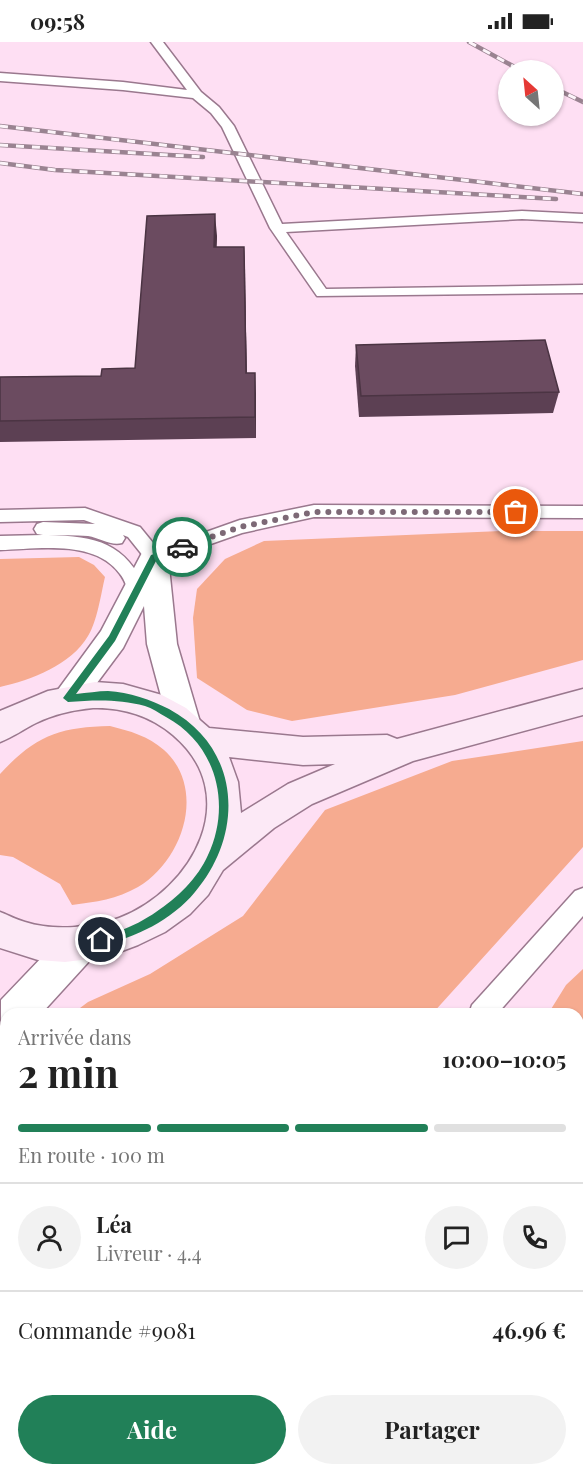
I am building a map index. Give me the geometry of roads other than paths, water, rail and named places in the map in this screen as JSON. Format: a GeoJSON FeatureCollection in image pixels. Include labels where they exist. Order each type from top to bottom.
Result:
{"type":"FeatureCollection","features":[{"type":"Feature","properties":{"kind":"main road"},"geometry":{"type":"LineString","coordinates":[[0,727],[33,709],[68,698],[110,695],[149,703],[193,731],[303,751],[407,749]]}},
{"type":"Feature","properties":{"kind":"main road"},"geometry":{"type":"LineString","coordinates":[[212,858],[262,817],[300,794],[407,749],[583,702]]}},
{"type":"Feature","properties":{"kind":"main road"},"geometry":{"type":"LineString","coordinates":[[0,929],[41,944],[80,944],[122,936],[160,916],[191,890],[212,858],[223,826],[225,795],[217,766],[193,731]]}},
{"type":"Feature","properties":{"kind":"street"},"geometry":{"type":"LineString","coordinates":[[68,698],[112,639],[154,557]]}},
{"type":"Feature","properties":{"kind":"street"},"geometry":{"type":"LineString","coordinates":[[154,557],[162,644],[193,731]]}},
{"type":"Feature","properties":{"kind":"street"},"geometry":{"type":"LineString","coordinates":[[21,1008],[80,944]]}},
{"type":"Feature","properties":{"kind":"lane"},"geometry":{"type":"LineString","coordinates":[[158,42],[197,95],[215,110],[228,126],[276,228],[322,293],[583,290]]}},
{"type":"Feature","properties":{"kind":"lane"},"geometry":{"type":"LineString","coordinates":[[0,77],[123,86],[197,95]]}},
{"type":"Feature","properties":{"kind":"lane"},"geometry":{"type":"LineString","coordinates":[[276,228],[522,214],[583,218]]}},
{"type":"Feature","properties":{"kind":"lane"},"geometry":{"type":"LineString","coordinates":[[0,530],[64,528],[107,533],[154,557],[240,527],[314,512],[583,512]]}},
{"type":"Feature","properties":{"kind":"lane"},"geometry":{"type":"LineString","coordinates":[[0,516],[85,514],[134,532],[154,557]]}},
{"type":"Feature","properties":{"kind":"lane"},"geometry":{"type":"LineString","coordinates":[[0,543],[73,542],[112,555],[127,569],[137,590]]}},
{"type":"Feature","properties":{"kind":"lane"},"geometry":{"type":"LineString","coordinates":[[487,1008],[583,899]]}},
{"type":"Feature","properties":{"kind":"railway"},"geometry":{"type":"LineString","coordinates":[[469,42],[502,60]]}},
{"type":"Feature","properties":{"kind":"railway"},"geometry":{"type":"LineString","coordinates":[[564,93],[583,102]]}},
{"type":"Feature","properties":{"kind":"railway"},"geometry":{"type":"LineString","coordinates":[[0,126],[583,194]]}},
{"type":"Feature","properties":{"kind":"railway"},"geometry":{"type":"LineString","coordinates":[[0,145],[203,157]]}},
{"type":"Feature","properties":{"kind":"railway"},"geometry":{"type":"LineString","coordinates":[[0,163],[55,170],[556,199]]}}]}
